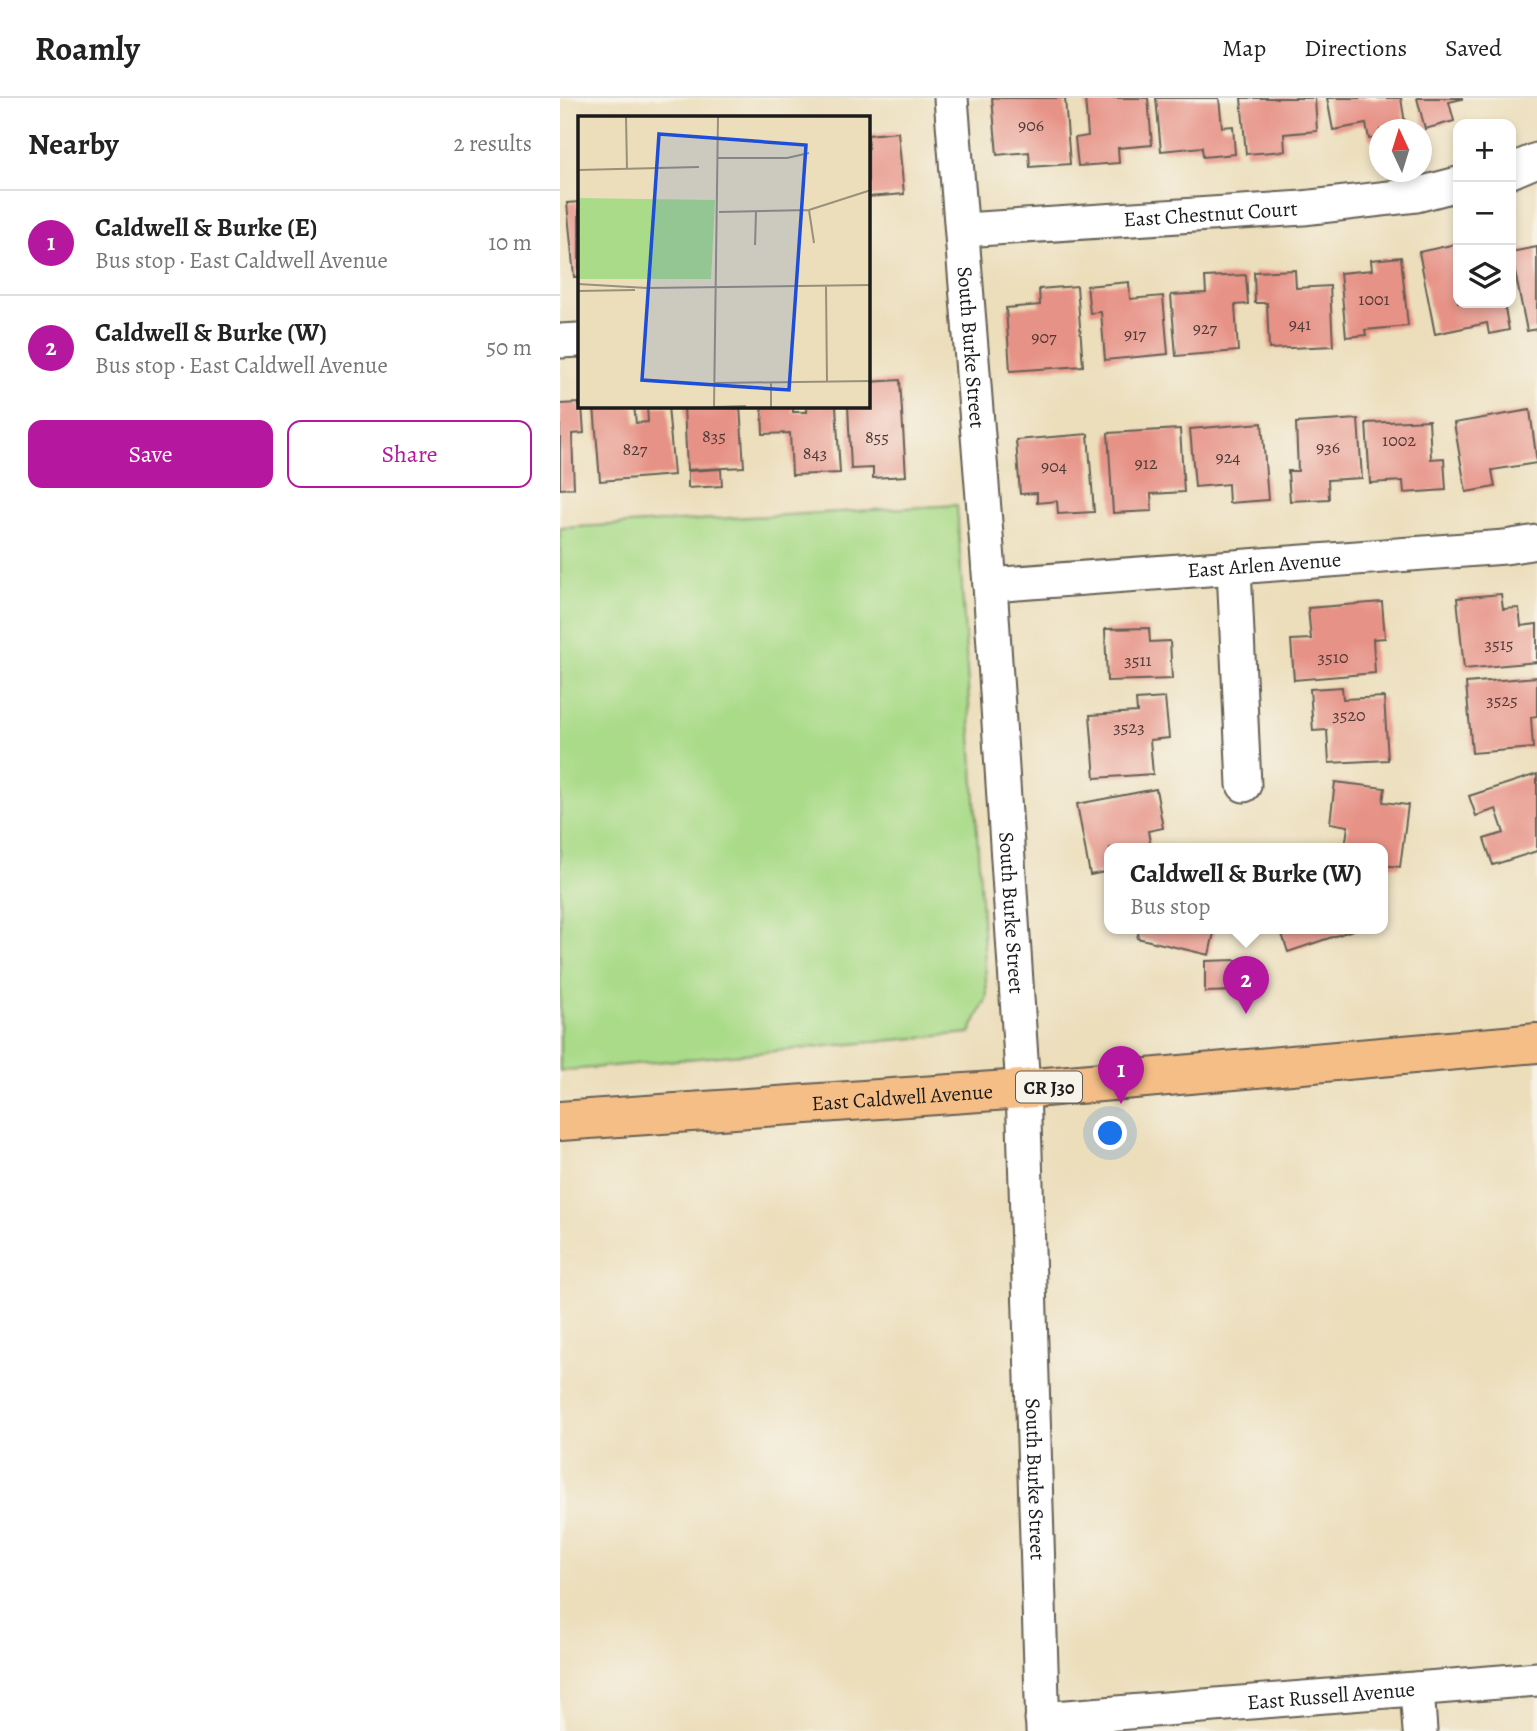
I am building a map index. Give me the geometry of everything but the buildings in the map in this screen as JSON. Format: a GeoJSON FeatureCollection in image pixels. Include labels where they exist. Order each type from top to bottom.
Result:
{"type":"FeatureCollection","features":[{"type":"Feature","properties":{"kind":"main road","name":"East Caldwell Avenue"},"geometry":{"type":"LineString","coordinates":[[560,1121],[1023,1089],[1537,1043]]}},
{"type":"Feature","properties":{"kind":"street","name":"South Burke Street"},"geometry":{"type":"LineString","coordinates":[[951,98],[990,585],[1023,1089],[1043,1725]]}},
{"type":"Feature","properties":{"kind":"street"},"geometry":{"type":"LineString","coordinates":[[1516,169],[1537,160]]}},
{"type":"Feature","properties":{"kind":"street","name":"East Chestnut Court"},"geometry":{"type":"LineString","coordinates":[[963,230],[1303,208],[1416,195],[1453,185]]}},
{"type":"Feature","properties":{"kind":"street"},"geometry":{"type":"LineString","coordinates":[[560,341],[578,340]]}},
{"type":"Feature","properties":{"kind":"street","name":"East Arlen Avenue"},"geometry":{"type":"LineString","coordinates":[[990,585],[1504,547],[1537,542]]}},
{"type":"Feature","properties":{"kind":"street"},"geometry":{"type":"LineString","coordinates":[[1234,568],[1244,785]]}},
{"type":"Feature","properties":{"kind":"street","name":"East Russell Avenue"},"geometry":{"type":"LineString","coordinates":[[1043,1725],[1537,1679]]}},
{"type":"Feature","properties":{"kind":"street"},"geometry":{"type":"LineString","coordinates":[[1417,1689],[1420,1731]]}},
{"type":"Feature","properties":{"kind":"green space"},"geometry":{"type":"Polygon","coordinates":[[[957,505],[987,997],[970,1033],[560,1071],[560,528],[957,505]]]}},
{"type":"Feature","properties":{"kind":"place","name":"Caldwell & Burke (W)"},"geometry":{"type":"Point","coordinates":[1246,1014]}},
{"type":"Feature","properties":{"kind":"place","name":"Caldwell & Burke (E)"},"geometry":{"type":"Point","coordinates":[1121,1104]}}]}
